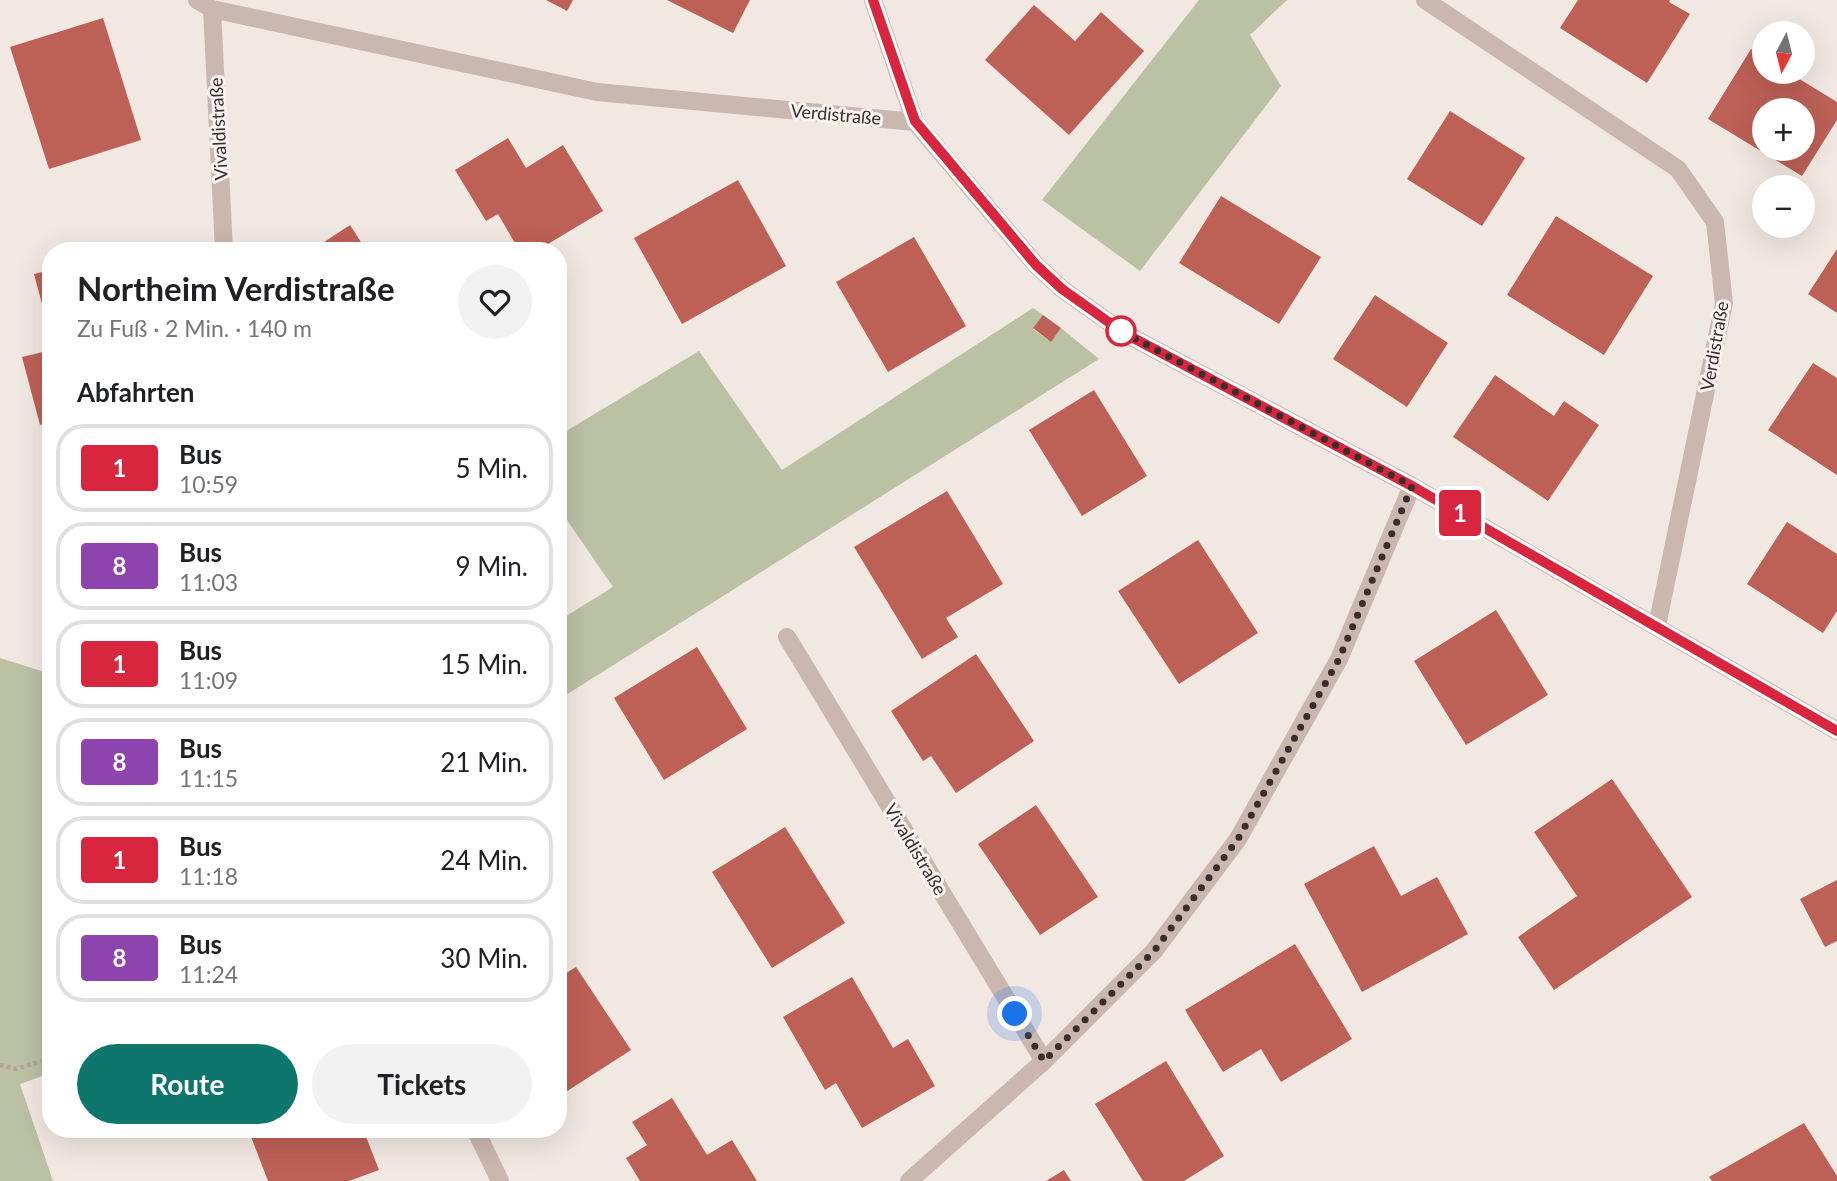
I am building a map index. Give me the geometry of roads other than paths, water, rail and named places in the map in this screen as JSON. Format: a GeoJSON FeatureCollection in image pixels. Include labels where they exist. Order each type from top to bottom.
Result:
{"type":"FeatureCollection","features":[{"type":"Feature","properties":{"kind":"street"},"geometry":{"type":"LineString","coordinates":[[873,0],[915,121],[1036,265],[1062,289],[1124,333],[1412,486],[1837,731]]}},
{"type":"Feature","properties":{"kind":"street","name":"Verdistraße"},"geometry":{"type":"LineString","coordinates":[[1425,0],[1678,169],[1715,222],[1724,303],[1657,626]]}},
{"type":"Feature","properties":{"kind":"street","name":"Verdistraße"},"geometry":{"type":"LineString","coordinates":[[205,4],[597,92],[915,121]]}},
{"type":"Feature","properties":{"kind":"street","name":"Vivaldistraße"},"geometry":{"type":"LineString","coordinates":[[205,4],[223,242]]}},
{"type":"Feature","properties":{"kind":"street"},"geometry":{"type":"LineString","coordinates":[[909,1181],[1044,1061],[1154,951],[1238,839],[1339,659],[1412,486]]}},
{"type":"Feature","properties":{"kind":"street","name":"Vivaldistraße"},"geometry":{"type":"LineString","coordinates":[[788,637],[1044,1061]]}},
{"type":"Feature","properties":{"kind":"street"},"geometry":{"type":"LineString","coordinates":[[479,1138],[499,1181]]}}]}
